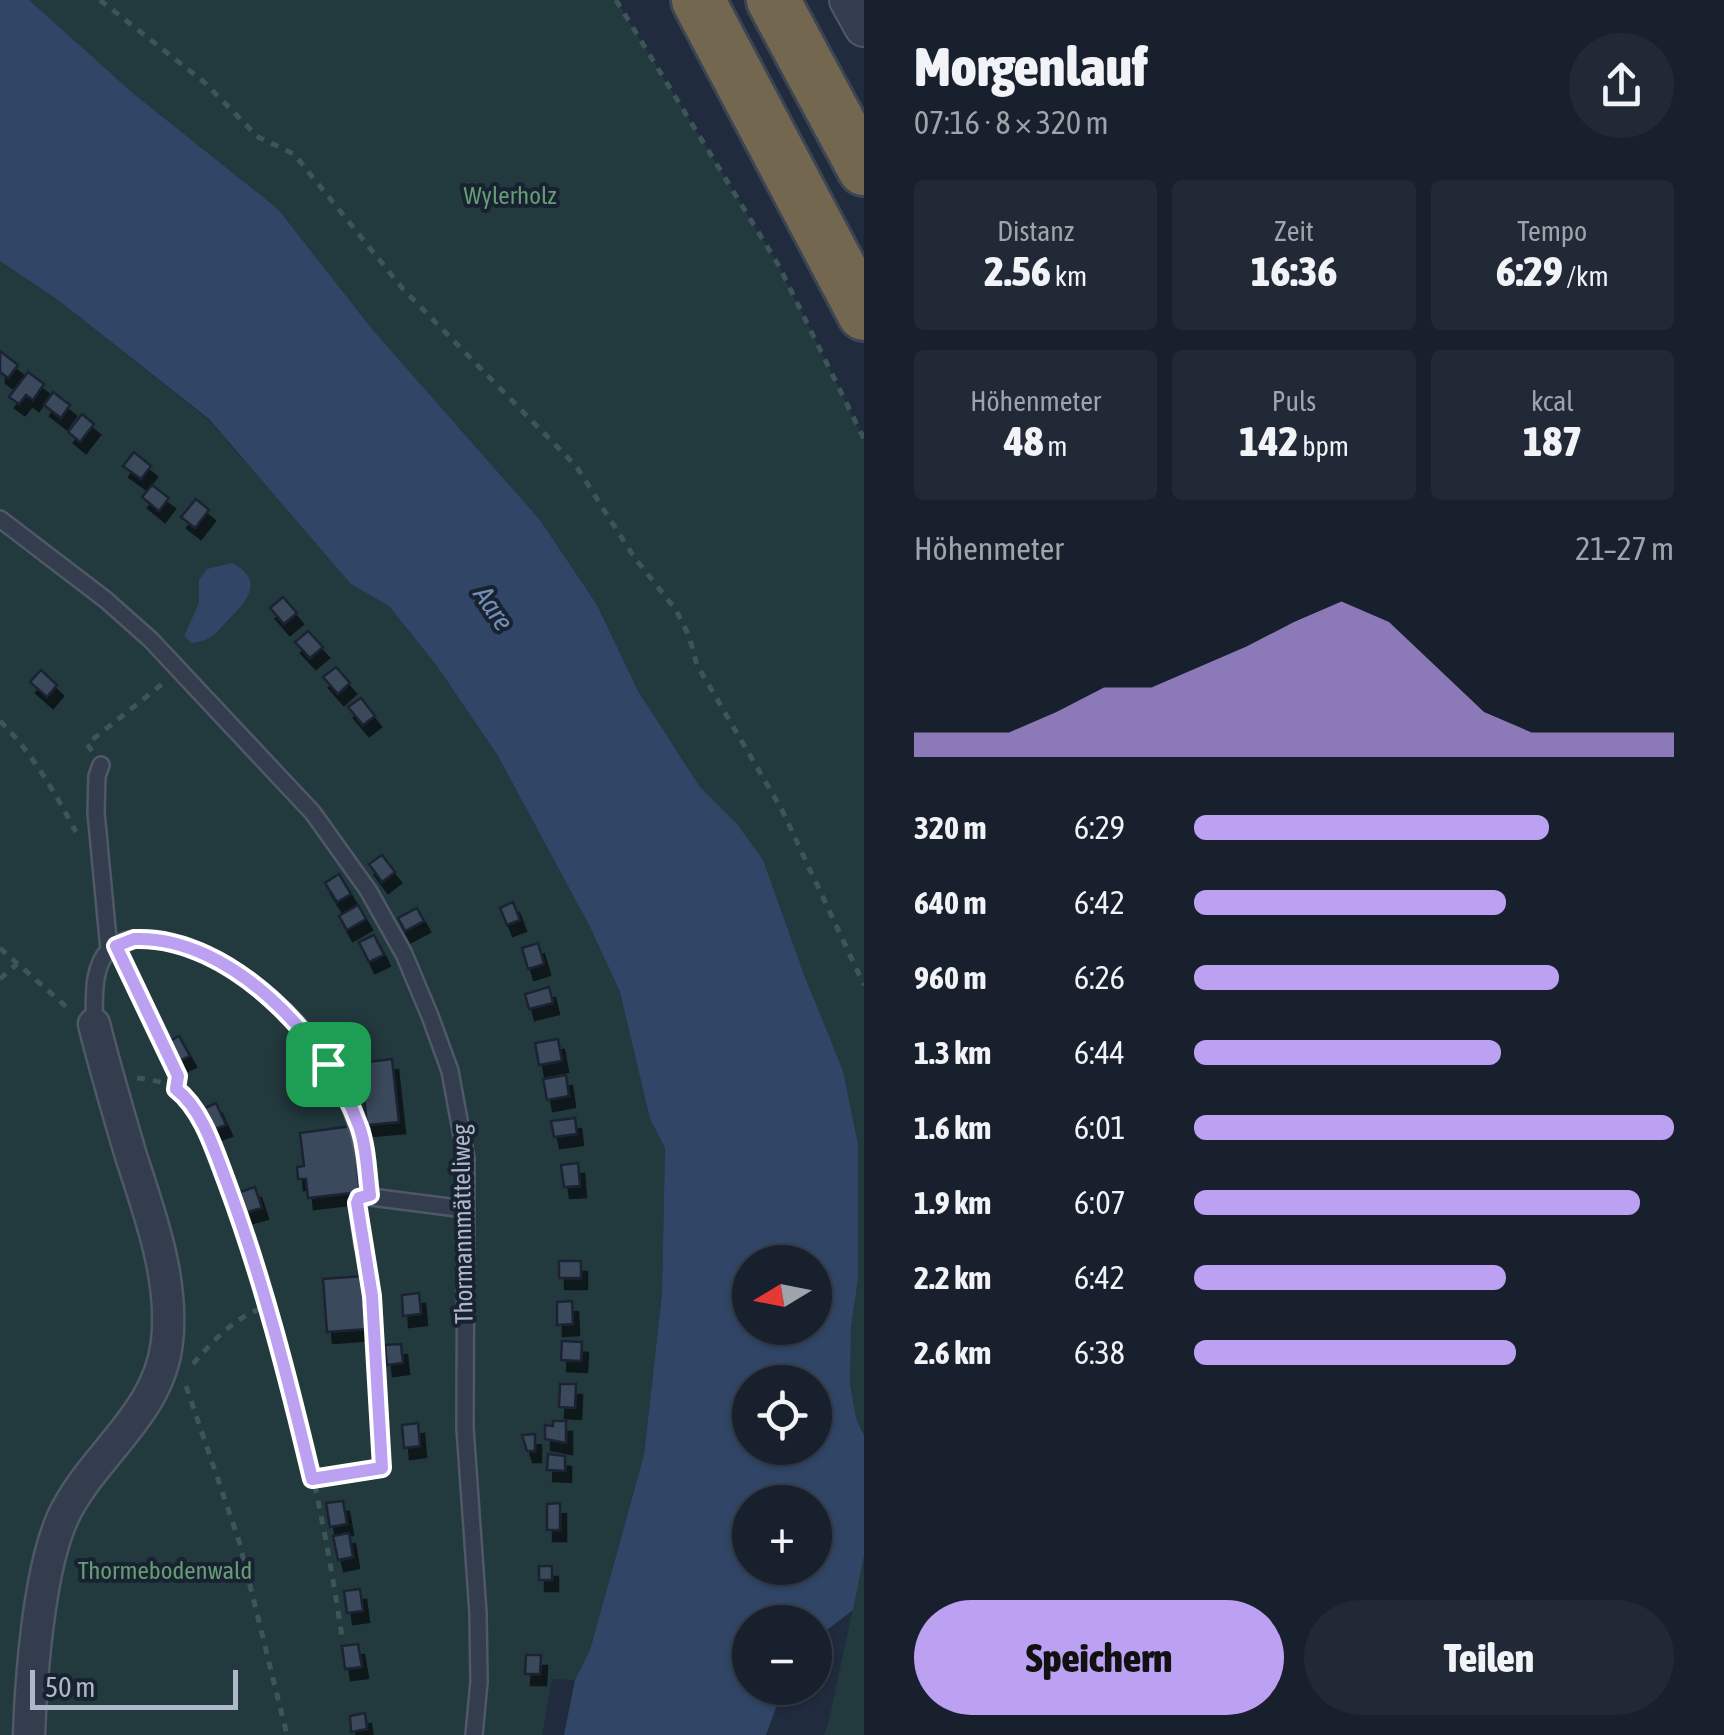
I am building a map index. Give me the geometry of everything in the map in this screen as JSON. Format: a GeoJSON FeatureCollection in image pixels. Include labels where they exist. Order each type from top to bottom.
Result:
{"type":"FeatureCollection","features":[{"type":"Feature","properties":{"kind":"highway"},"geometry":{"type":"LineString","coordinates":[[698,0],[864,314]]}},
{"type":"Feature","properties":{"kind":"highway"},"geometry":{"type":"LineString","coordinates":[[773,0],[864,169]]}},
{"type":"Feature","properties":{"kind":"street"},"geometry":{"type":"LineString","coordinates":[[849,0],[864,28]]}},
{"type":"Feature","properties":{"kind":"street"},"geometry":{"type":"LineString","coordinates":[[29,1735],[30,1686],[40,1616],[64,1517],[172,1368],[158,1242],[94,1024]]}},
{"type":"Feature","properties":{"kind":"lane","name":"Thormannmätteliweg"},"geometry":{"type":"LineString","coordinates":[[0,519],[152,640],[312,813],[345,854],[404,954],[450,1070],[466,1158],[465,1428],[477,1572],[479,1682],[474,1735]]}},
{"type":"Feature","properties":{"kind":"lane"},"geometry":{"type":"LineString","coordinates":[[94,1024],[98,973],[112,948],[96,812],[101,765]]}},
{"type":"Feature","properties":{"kind":"lane"},"geometry":{"type":"LineString","coordinates":[[112,948],[145,939],[179,944],[228,967],[278,1005],[328,1064],[359,1125],[370,1195]]}},
{"type":"Feature","properties":{"kind":"lane"},"geometry":{"type":"LineString","coordinates":[[362,1246],[357,1200],[370,1195],[465,1210]]}},
{"type":"Feature","properties":{"kind":"path"},"geometry":{"type":"LineString","coordinates":[[100,0],[204,82],[258,137],[294,154],[308,167],[403,289],[576,466],[634,556],[676,610],[697,665],[782,810],[864,985]]}},
{"type":"Feature","properties":{"kind":"path"},"geometry":{"type":"LineString","coordinates":[[616,0],[779,266],[864,440]]}},
{"type":"Feature","properties":{"kind":"path"},"geometry":{"type":"LineString","coordinates":[[101,765],[87,744],[180,670]]}},
{"type":"Feature","properties":{"kind":"path"},"geometry":{"type":"LineString","coordinates":[[0,721],[28,751],[98,874],[104,876]]}},
{"type":"Feature","properties":{"kind":"path"},"geometry":{"type":"LineString","coordinates":[[0,948],[73,1012],[94,1024]]}},
{"type":"Feature","properties":{"kind":"path"},"geometry":{"type":"LineString","coordinates":[[112,948],[178,1076],[176,1089]]}},
{"type":"Feature","properties":{"kind":"path"},"geometry":{"type":"LineString","coordinates":[[0,979],[17,964]]}},
{"type":"Feature","properties":{"kind":"path"},"geometry":{"type":"LineString","coordinates":[[109,1081],[143,1079],[176,1089],[197,1113],[219,1162],[269,1306],[312,1479],[342,1638]]}},
{"type":"Feature","properties":{"kind":"path"},"geometry":{"type":"LineString","coordinates":[[312,1479],[384,1465],[372,1296],[367,1252],[362,1246]]}},
{"type":"Feature","properties":{"kind":"path"},"geometry":{"type":"LineString","coordinates":[[269,1306],[248,1313],[172,1368],[239,1541],[288,1735]]}},
{"type":"Feature","properties":{"kind":"green space","name":"Wylerholz"},"geometry":{"type":"Polygon","coordinates":[[[29,0],[616,0],[779,266],[864,439],[864,1436],[856,1418],[850,1384],[851,1327],[858,1279],[858,1144],[843,1071],[737,824],[700,787],[638,691],[597,605],[540,520],[372,329],[278,209],[134,94],[29,0]]]}},
{"type":"Feature","properties":{"kind":"green space","name":"Thormebodenwald"},"geometry":{"type":"Polygon","coordinates":[[[0,261],[58,300],[209,420],[371,593],[389,606],[437,666],[498,756],[589,925],[620,992],[650,1119],[665,1148],[662,1294],[644,1455],[590,1650],[575,1680],[552,1679],[542,1735],[0,1735],[0,261]]]}},
{"type":"Feature","properties":{"kind":"green space"},"geometry":{"type":"Polygon","coordinates":[[[864,1556],[864,1735],[824,1735],[829,1720],[864,1556]]]}},
{"type":"Feature","properties":{"kind":"water","name":"Aare"},"geometry":{"type":"Polygon","coordinates":[[[0,0],[29,0],[134,94],[278,209],[372,329],[540,520],[597,605],[638,691],[700,787],[737,824],[763,860],[843,1071],[858,1144],[858,1279],[851,1327],[850,1384],[856,1418],[864,1436],[864,1556],[853,1610],[832,1626],[832,1605],[732,1605],[732,1705],[777,1705],[766,1735],[564,1735],[575,1680],[590,1650],[644,1455],[662,1294],[665,1148],[650,1119],[620,992],[589,925],[498,756],[437,666],[389,606],[351,584],[209,419],[58,300],[0,261],[0,0]]]}},
{"type":"Feature","properties":{"kind":"water"},"geometry":{"type":"Polygon","coordinates":[[[232,563],[248,575],[248,596],[215,634],[192,643],[184,636],[199,603],[199,580],[207,569],[232,563]]]}},
{"type":"Feature","properties":{"kind":"building"},"geometry":{"type":"Polygon","coordinates":[[[0,351],[18,365],[8,378],[0,372],[0,351]]]}},
{"type":"Feature","properties":{"kind":"building"},"geometry":{"type":"Polygon","coordinates":[[[28,372],[44,384],[33,400],[26,395],[19,404],[9,397],[28,372]]]}},
{"type":"Feature","properties":{"kind":"building"},"geometry":{"type":"Polygon","coordinates":[[[53,392],[70,405],[61,418],[44,405],[53,392]]]}},
{"type":"Feature","properties":{"kind":"building"},"geometry":{"type":"Polygon","coordinates":[[[82,414],[94,424],[80,442],[68,432],[82,414]]]}},
{"type":"Feature","properties":{"kind":"building"},"geometry":{"type":"Polygon","coordinates":[[[134,452],[151,466],[141,479],[123,466],[134,452]]]}},
{"type":"Feature","properties":{"kind":"building"},"geometry":{"type":"Polygon","coordinates":[[[152,485],[169,498],[159,511],[142,497],[152,485]]]}},
{"type":"Feature","properties":{"kind":"building"},"geometry":{"type":"Polygon","coordinates":[[[196,499],[209,510],[195,528],[181,517],[196,499]]]}},
{"type":"Feature","properties":{"kind":"building"},"geometry":{"type":"Polygon","coordinates":[[[283,597],[297,613],[284,624],[270,608],[283,597]]]}},
{"type":"Feature","properties":{"kind":"building"},"geometry":{"type":"Polygon","coordinates":[[[308,631],[323,647],[310,658],[295,642],[308,631]]]}},
{"type":"Feature","properties":{"kind":"building"},"geometry":{"type":"Polygon","coordinates":[[[336,667],[350,683],[338,694],[323,677],[336,667]]]}},
{"type":"Feature","properties":{"kind":"building"},"geometry":{"type":"Polygon","coordinates":[[[41,670],[57,685],[47,697],[30,682],[41,670]]]}},
{"type":"Feature","properties":{"kind":"building"},"geometry":{"type":"Polygon","coordinates":[[[361,698],[375,716],[363,725],[348,707],[361,698]]]}},
{"type":"Feature","properties":{"kind":"building"},"geometry":{"type":"Polygon","coordinates":[[[382,855],[395,872],[382,882],[369,864],[382,855]]]}},
{"type":"Feature","properties":{"kind":"building"},"geometry":{"type":"Polygon","coordinates":[[[339,874],[351,894],[337,902],[325,883],[339,874]]]}},
{"type":"Feature","properties":{"kind":"building"},"geometry":{"type":"Polygon","coordinates":[[[513,902],[520,920],[507,925],[500,908],[513,902]]]}},
{"type":"Feature","properties":{"kind":"building"},"geometry":{"type":"Polygon","coordinates":[[[358,905],[366,919],[347,930],[339,916],[358,905]]]}},
{"type":"Feature","properties":{"kind":"building"},"geometry":{"type":"Polygon","coordinates":[[[417,908],[424,921],[405,931],[398,918],[417,908]]]}},
{"type":"Feature","properties":{"kind":"building"},"geometry":{"type":"Polygon","coordinates":[[[374,935],[384,955],[369,962],[359,942],[374,935]]]}},
{"type":"Feature","properties":{"kind":"building"},"geometry":{"type":"Polygon","coordinates":[[[538,943],[544,964],[528,969],[522,948],[538,943]]]}},
{"type":"Feature","properties":{"kind":"building"},"geometry":{"type":"Polygon","coordinates":[[[549,987],[553,1003],[529,1009],[525,994],[549,987]]]}},
{"type":"Feature","properties":{"kind":"building"},"geometry":{"type":"Polygon","coordinates":[[[179,1036],[190,1056],[175,1063],[165,1044],[179,1036]]]}},
{"type":"Feature","properties":{"kind":"building"},"geometry":{"type":"Polygon","coordinates":[[[558,1039],[562,1061],[539,1065],[535,1043],[558,1039]]]}},
{"type":"Feature","properties":{"kind":"building"},"geometry":{"type":"Polygon","coordinates":[[[392,1059],[399,1122],[367,1125],[360,1063],[392,1059]]]}},
{"type":"Feature","properties":{"kind":"building"},"geometry":{"type":"Polygon","coordinates":[[[566,1075],[569,1096],[547,1100],[543,1079],[566,1075]]]}},
{"type":"Feature","properties":{"kind":"building"},"geometry":{"type":"Polygon","coordinates":[[[216,1103],[226,1125],[212,1130],[203,1109],[216,1103]]]}},
{"type":"Feature","properties":{"kind":"building"},"geometry":{"type":"Polygon","coordinates":[[[575,1118],[577,1134],[554,1137],[551,1121],[575,1118]]]}},
{"type":"Feature","properties":{"kind":"building"},"geometry":{"type":"Polygon","coordinates":[[[352,1126],[360,1192],[308,1198],[306,1179],[298,1179],[297,1167],[304,1166],[300,1133],[352,1126]]]}},
{"type":"Feature","properties":{"kind":"building"},"geometry":{"type":"Polygon","coordinates":[[[578,1163],[580,1186],[564,1187],[561,1165],[578,1163]]]}},
{"type":"Feature","properties":{"kind":"building"},"geometry":{"type":"Polygon","coordinates":[[[255,1187],[262,1208],[247,1212],[240,1192],[255,1187]]]}},
{"type":"Feature","properties":{"kind":"building"},"geometry":{"type":"Polygon","coordinates":[[[559,1261],[581,1261],[581,1278],[559,1278],[559,1261]]]}},
{"type":"Feature","properties":{"kind":"building"},"geometry":{"type":"Polygon","coordinates":[[[363,1276],[367,1329],[327,1332],[323,1279],[363,1276]]]}},
{"type":"Feature","properties":{"kind":"building"},"geometry":{"type":"Polygon","coordinates":[[[419,1293],[421,1314],[403,1316],[402,1295],[419,1293]]]}},
{"type":"Feature","properties":{"kind":"building"},"geometry":{"type":"Polygon","coordinates":[[[572,1301],[573,1324],[557,1325],[557,1302],[572,1301]]]}},
{"type":"Feature","properties":{"kind":"building"},"geometry":{"type":"Polygon","coordinates":[[[562,1341],[582,1342],[581,1361],[561,1360],[562,1341]]]}},
{"type":"Feature","properties":{"kind":"building"},"geometry":{"type":"Polygon","coordinates":[[[401,1344],[403,1363],[387,1365],[385,1345],[401,1344]]]}},
{"type":"Feature","properties":{"kind":"building"},"geometry":{"type":"Polygon","coordinates":[[[560,1384],[576,1384],[575,1408],[559,1407],[560,1384]]]}},
{"type":"Feature","properties":{"kind":"building"},"geometry":{"type":"Polygon","coordinates":[[[553,1421],[566,1421],[566,1443],[545,1439],[545,1425],[553,1426],[553,1421]]]}},
{"type":"Feature","properties":{"kind":"building"},"geometry":{"type":"Polygon","coordinates":[[[418,1423],[420,1446],[404,1448],[402,1425],[418,1423]]]}},
{"type":"Feature","properties":{"kind":"building"},"geometry":{"type":"Polygon","coordinates":[[[535,1434],[535,1451],[527,1451],[522,1435],[535,1434]]]}},
{"type":"Feature","properties":{"kind":"building"},"geometry":{"type":"Polygon","coordinates":[[[548,1454],[565,1456],[565,1471],[547,1470],[548,1454]]]}},
{"type":"Feature","properties":{"kind":"building"},"geometry":{"type":"Polygon","coordinates":[[[343,1501],[347,1524],[330,1527],[326,1503],[343,1501]]]}},
{"type":"Feature","properties":{"kind":"building"},"geometry":{"type":"Polygon","coordinates":[[[560,1503],[560,1530],[547,1530],[547,1504],[560,1503]]]}},
{"type":"Feature","properties":{"kind":"building"},"geometry":{"type":"Polygon","coordinates":[[[349,1533],[353,1557],[338,1560],[333,1536],[349,1533]]]}},
{"type":"Feature","properties":{"kind":"building"},"geometry":{"type":"Polygon","coordinates":[[[539,1566],[552,1566],[552,1580],[539,1580],[539,1566]]]}},
{"type":"Feature","properties":{"kind":"building"},"geometry":{"type":"Polygon","coordinates":[[[360,1589],[363,1611],[347,1613],[344,1591],[360,1589]]]}},
{"type":"Feature","properties":{"kind":"building"},"geometry":{"type":"Polygon","coordinates":[[[358,1644],[362,1667],[345,1669],[342,1646],[358,1644]]]}},
{"type":"Feature","properties":{"kind":"building"},"geometry":{"type":"Polygon","coordinates":[[[526,1655],[541,1655],[540,1674],[525,1674],[526,1655]]]}},
{"type":"Feature","properties":{"kind":"building"},"geometry":{"type":"Polygon","coordinates":[[[365,1713],[367,1729],[351,1732],[350,1716],[365,1713]]]}},
{"type":"Feature","properties":{"kind":"route"},"geometry":{"type":"LineString","coordinates":[[134,939],[160,940],[179,944],[228,967],[278,1005],[328,1064],[363,1139],[370,1195],[359,1198],[357,1203],[372,1296],[384,1465],[312,1479],[280,1346],[242,1222],[209,1138],[197,1113],[176,1089],[178,1076],[116,946],[134,939]]}}]}
